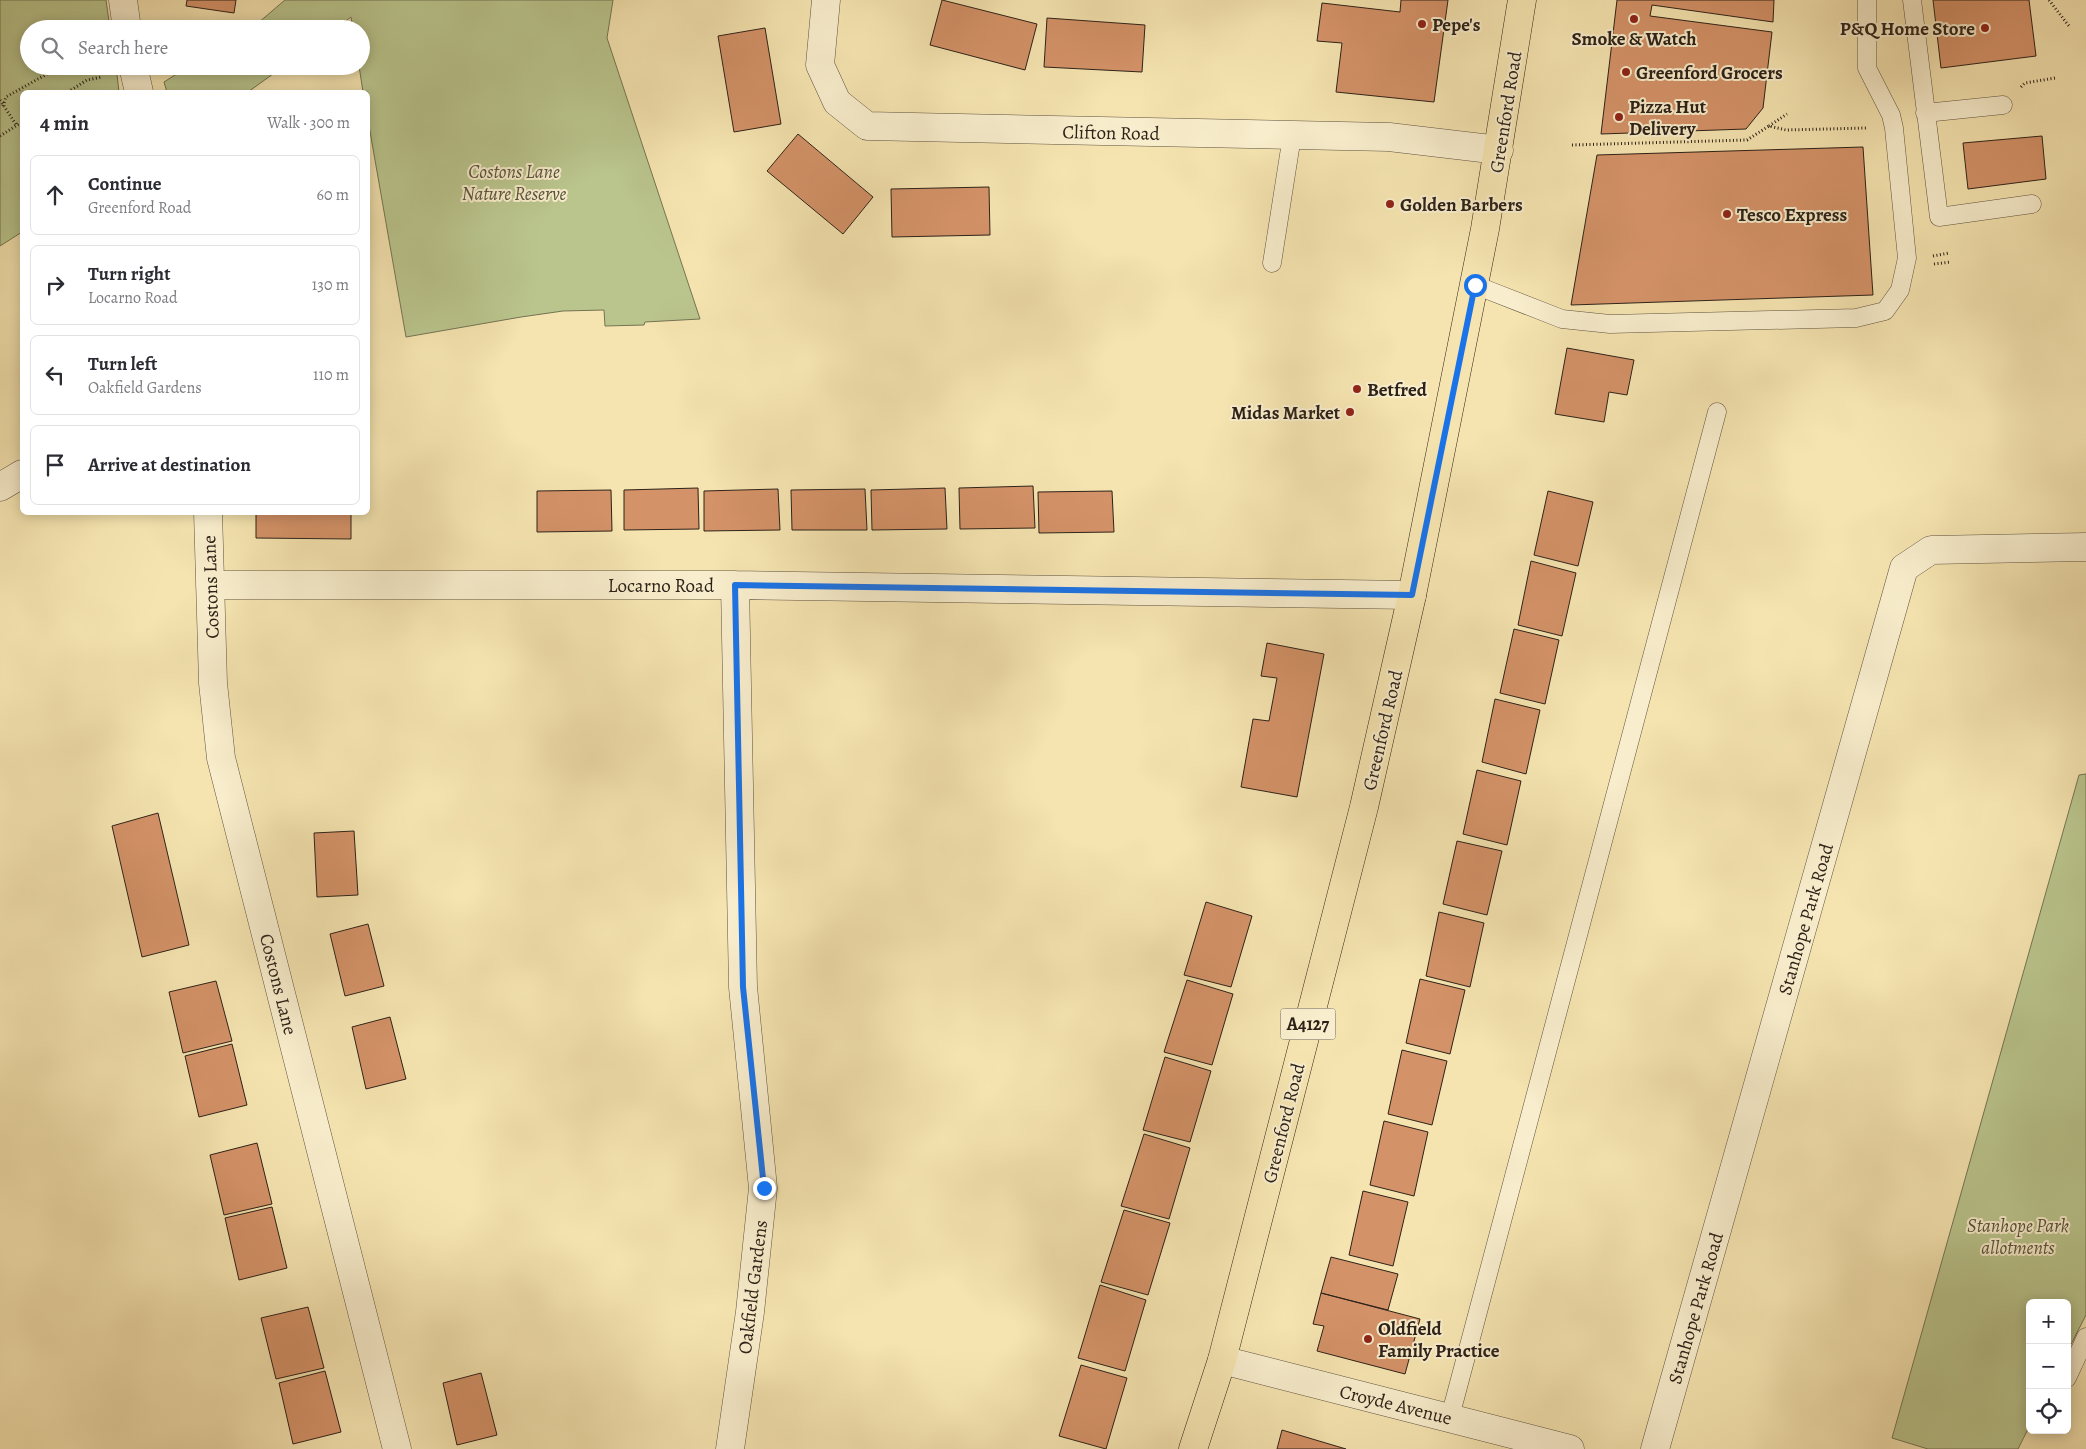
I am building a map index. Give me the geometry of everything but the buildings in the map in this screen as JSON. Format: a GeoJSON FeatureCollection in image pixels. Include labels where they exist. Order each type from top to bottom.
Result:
{"type":"FeatureCollection","features":[{"type":"Feature","properties":{"kind":"main road","name":"Greenford Road"},"geometry":{"type":"LineString","coordinates":[[1193,1449],[1222,1360],[1364,807],[1412,595],[1475,285],[1499,150],[1522,0]]}},
{"type":"Feature","properties":{"kind":"street"},"geometry":{"type":"LineString","coordinates":[[123,0],[126,20]]}},
{"type":"Feature","properties":{"kind":"street","name":"Clifton Road"},"geometry":{"type":"LineString","coordinates":[[826,0],[820,65],[837,102],[867,126],[1389,137],[1499,150]]}},
{"type":"Feature","properties":{"kind":"street"},"geometry":{"type":"LineString","coordinates":[[135,75],[138,90]]}},
{"type":"Feature","properties":{"kind":"street"},"geometry":{"type":"LineString","coordinates":[[0,487],[20,475]]}},
{"type":"Feature","properties":{"kind":"street","name":"Costons Lane"},"geometry":{"type":"LineString","coordinates":[[208,515],[213,683],[221,758],[242,834],[314,1128],[397,1449]]}},
{"type":"Feature","properties":{"kind":"street","name":"Stanhope Park Road"},"geometry":{"type":"LineString","coordinates":[[1655,1449],[1904,568],[1931,550],[2086,547]]}},
{"type":"Feature","properties":{"kind":"street","name":"Locarno Road"},"geometry":{"type":"LineString","coordinates":[[210,585],[735,585],[1412,595]]}},
{"type":"Feature","properties":{"kind":"street","name":"Oakfield Gardens"},"geometry":{"type":"LineString","coordinates":[[730,1449],[750,1312],[764,1188],[743,987],[735,585]]}},
{"type":"Feature","properties":{"kind":"street","name":"Croyde Avenue"},"geometry":{"type":"LineString","coordinates":[[1222,1360],[1570,1449]]}},
{"type":"Feature","properties":{"kind":"lane"},"geometry":{"type":"LineString","coordinates":[[1475,285],[1562,318],[1610,324],[1856,318],[1885,311],[1900,290],[1907,258],[1894,128],[1891,115],[1867,68],[1867,0]]}},
{"type":"Feature","properties":{"kind":"lane"},"geometry":{"type":"LineString","coordinates":[[1912,0],[1939,217],[2032,204]]}},
{"type":"Feature","properties":{"kind":"lane"},"geometry":{"type":"LineString","coordinates":[[1926,113],[2003,105]]}},
{"type":"Feature","properties":{"kind":"lane"},"geometry":{"type":"LineString","coordinates":[[1272,263],[1292,136]]}},
{"type":"Feature","properties":{"kind":"lane"},"geometry":{"type":"LineString","coordinates":[[1450,1417],[1717,412]]}},
{"type":"Feature","properties":{"kind":"lane"},"geometry":{"type":"LineString","coordinates":[[2076,1370],[2086,1337]]}},
{"type":"Feature","properties":{"kind":"path"},"geometry":{"type":"LineString","coordinates":[[2048,0],[2069,26]]}},
{"type":"Feature","properties":{"kind":"path"},"geometry":{"type":"LineString","coordinates":[[3,106],[6,97],[45,75]]}},
{"type":"Feature","properties":{"kind":"path"},"geometry":{"type":"LineString","coordinates":[[71,90],[87,80],[96,80],[106,75]]}},
{"type":"Feature","properties":{"kind":"path"},"geometry":{"type":"LineString","coordinates":[[2003,105],[2025,83],[2055,78]]}},
{"type":"Feature","properties":{"kind":"path"},"geometry":{"type":"LineString","coordinates":[[0,100],[16,126]]}},
{"type":"Feature","properties":{"kind":"path"},"geometry":{"type":"LineString","coordinates":[[1572,145],[1747,140],[1787,114]]}},
{"type":"Feature","properties":{"kind":"path"},"geometry":{"type":"LineString","coordinates":[[0,136],[20,123]]}},
{"type":"Feature","properties":{"kind":"path"},"geometry":{"type":"LineString","coordinates":[[1769,126],[1786,130],[1894,128]]}},
{"type":"Feature","properties":{"kind":"path"},"geometry":{"type":"LineString","coordinates":[[1927,266],[1951,262]]}},
{"type":"Feature","properties":{"kind":"green space"},"geometry":{"type":"Polygon","coordinates":[[[0,0],[106,0],[109,20],[20,20],[20,75],[117,75],[119,90],[20,90],[20,233],[0,246],[0,0]]]}},
{"type":"Feature","properties":{"kind":"green space","name":"Costons Lane Nature Reserve"},"geometry":{"type":"Polygon","coordinates":[[[285,0],[613,0],[607,38],[700,319],[645,322],[644,325],[605,326],[604,310],[563,311],[406,337],[370,131],[370,90],[363,90],[360,75],[370,75],[370,20],[352,20],[351,17],[347,20],[262,20],[285,0]]]}},
{"type":"Feature","properties":{"kind":"green space"},"geometry":{"type":"Polygon","coordinates":[[[175,75],[272,75],[251,90],[166,90],[164,82],[175,75]]]}},
{"type":"Feature","properties":{"kind":"green space","name":"Stanhope Park allotments"},"geometry":{"type":"Polygon","coordinates":[[[2086,774],[2086,1315],[2071,1344],[2071,1299],[2026,1299],[2026,1433],[2018,1449],[1928,1449],[1892,1438],[2079,775],[2086,774]]]}},
{"type":"Feature","properties":{"kind":"place","name":"Smoke & Watch"},"geometry":{"type":"Point","coordinates":[1634,19]}},
{"type":"Feature","properties":{"kind":"place","name":"Pepe's"},"geometry":{"type":"Point","coordinates":[1422,24]}},
{"type":"Feature","properties":{"kind":"place","name":"P&Q Home Store"},"geometry":{"type":"Point","coordinates":[1985,28]}},
{"type":"Feature","properties":{"kind":"place","name":"Greenford Grocers"},"geometry":{"type":"Point","coordinates":[1626,72]}},
{"type":"Feature","properties":{"kind":"place","name":"Pizza Hut Delivery"},"geometry":{"type":"Point","coordinates":[1619,117]}},
{"type":"Feature","properties":{"kind":"place","name":"Golden Barbers"},"geometry":{"type":"Point","coordinates":[1390,204]}},
{"type":"Feature","properties":{"kind":"place","name":"Tesco Express"},"geometry":{"type":"Point","coordinates":[1727,214]}},
{"type":"Feature","properties":{"kind":"place","name":"Betfred"},"geometry":{"type":"Point","coordinates":[1357,389]}},
{"type":"Feature","properties":{"kind":"place","name":"Midas Market"},"geometry":{"type":"Point","coordinates":[1350,412]}},
{"type":"Feature","properties":{"kind":"place","name":"Oldfield Family Practice"},"geometry":{"type":"Point","coordinates":[1368,1339]}},
{"type":"Feature","properties":{"kind":"route"},"geometry":{"type":"LineString","coordinates":[[764,1188],[743,987],[735,585],[1412,595],[1475,285]]}}]}
